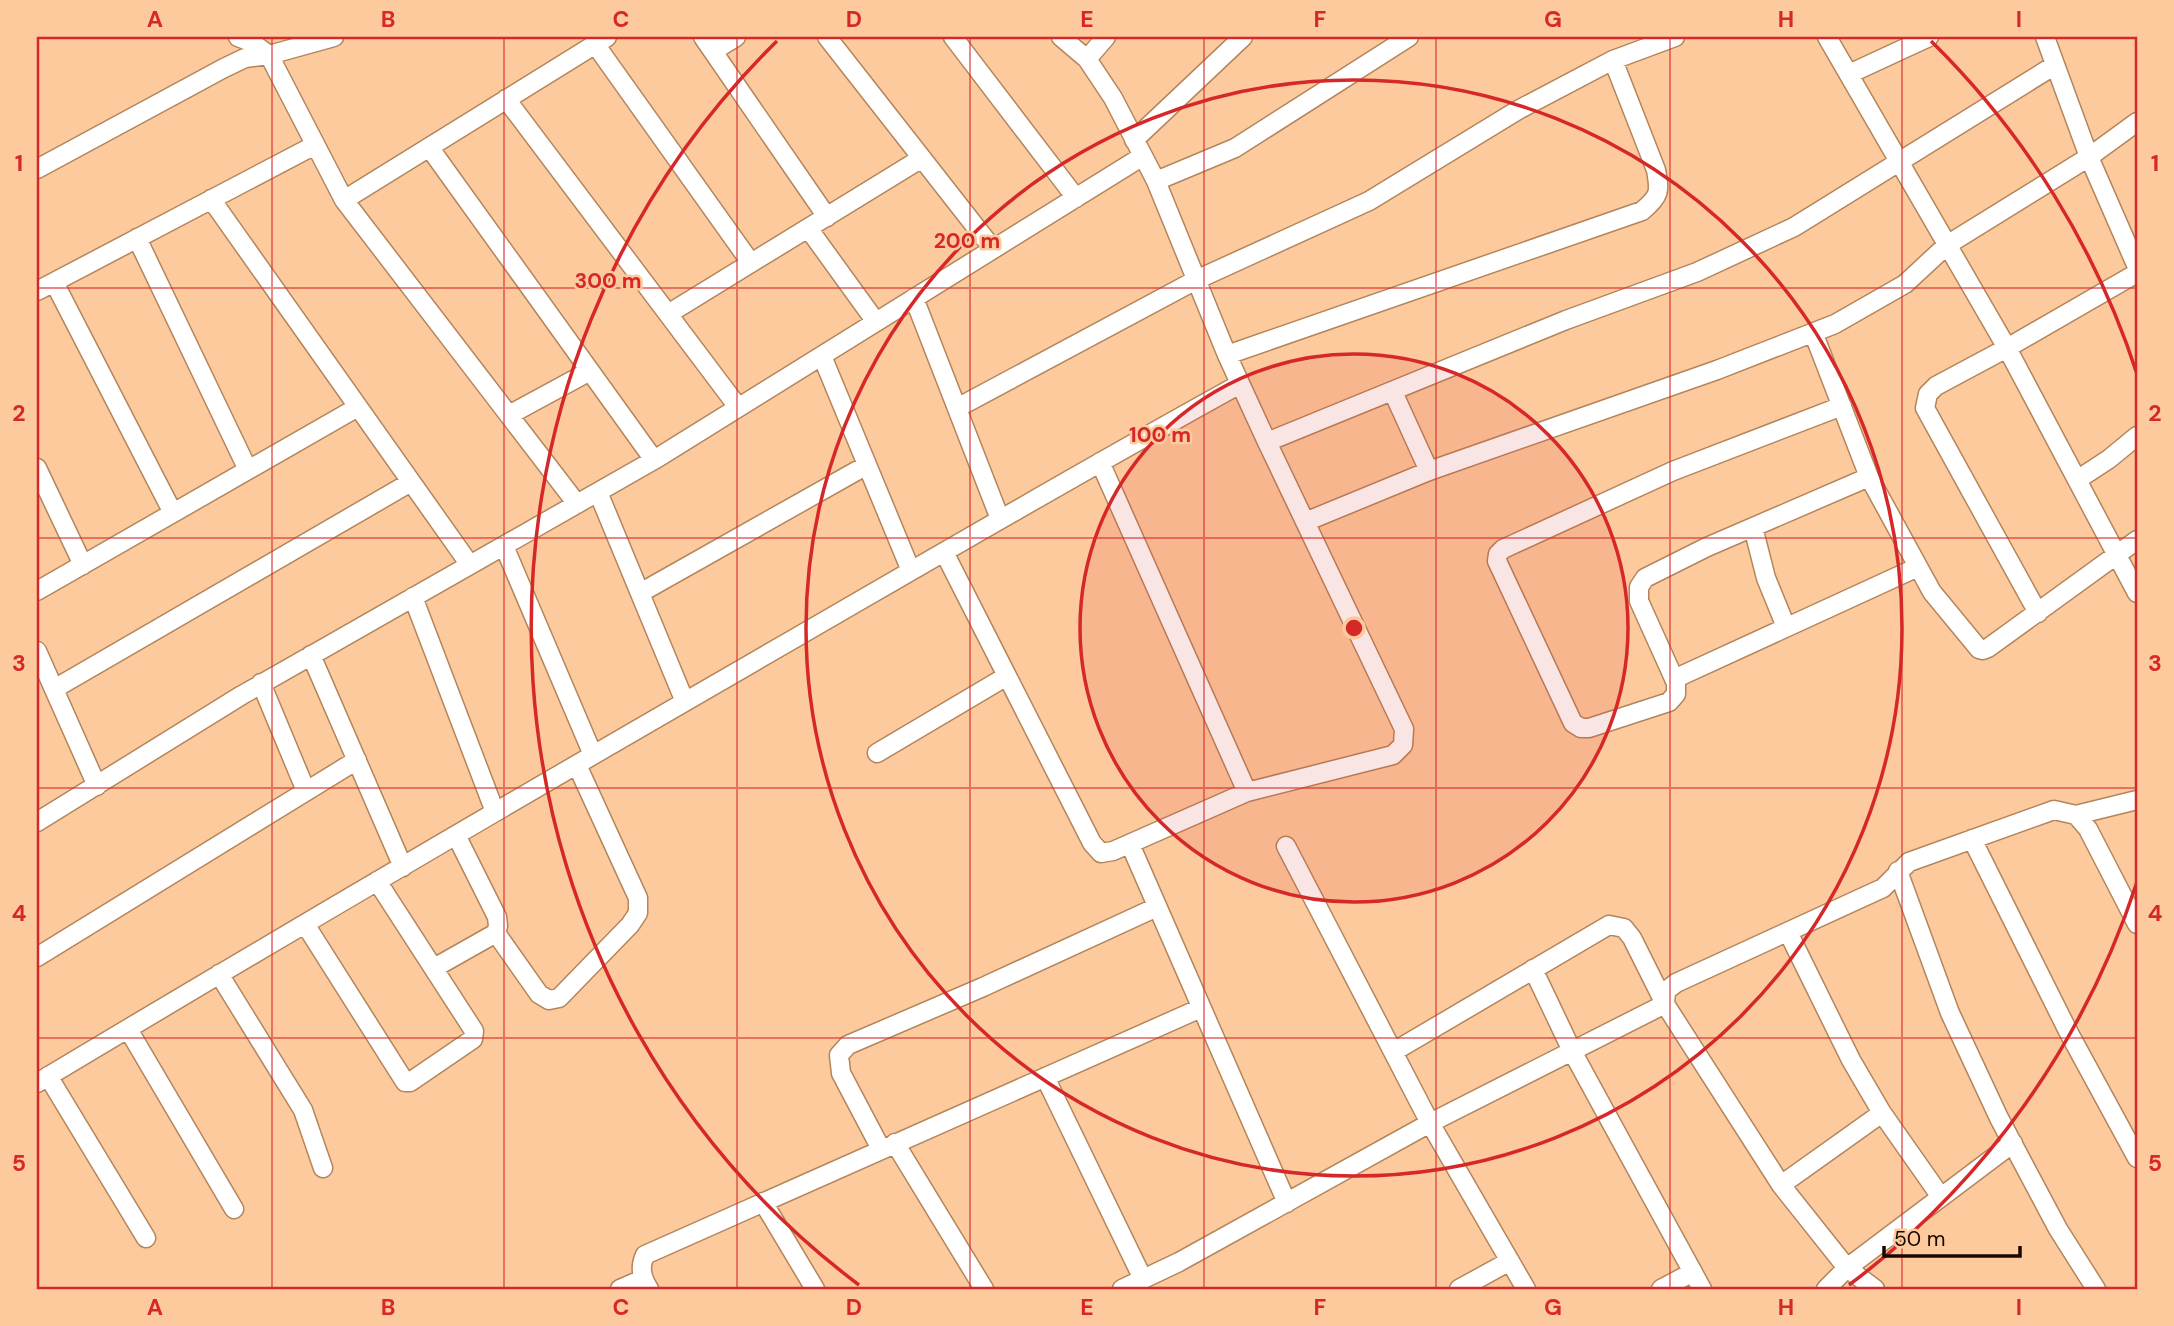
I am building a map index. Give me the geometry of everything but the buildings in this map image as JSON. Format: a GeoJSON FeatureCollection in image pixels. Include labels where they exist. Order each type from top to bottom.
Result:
{"type":"FeatureCollection","features":[{"type":"Feature","properties":{"kind":"street"},"geometry":{"type":"LineString","coordinates":[[238,37],[251,42],[269,55],[344,200],[577,503]]}},
{"type":"Feature","properties":{"kind":"street"},"geometry":{"type":"LineString","coordinates":[[37,169],[245,58],[269,55],[334,37]]}},
{"type":"Feature","properties":{"kind":"street"},"geometry":{"type":"LineString","coordinates":[[736,37],[708,44],[827,217]]}},
{"type":"Feature","properties":{"kind":"street"},"geometry":{"type":"LineString","coordinates":[[827,37],[993,249]]}},
{"type":"Feature","properties":{"kind":"street"},"geometry":{"type":"LineString","coordinates":[[953,37],[1076,198]]}},
{"type":"Feature","properties":{"kind":"street"},"geometry":{"type":"LineString","coordinates":[[944,552],[1092,842],[1101,853],[1133,850],[1247,792],[1393,755],[1403,745],[1404,729],[1400,719],[1336,590],[1240,384],[1156,181],[1113,97],[1087,59],[1062,37]]}},
{"type":"Feature","properties":{"kind":"street"},"geometry":{"type":"LineString","coordinates":[[1087,59],[1107,37]]}},
{"type":"Feature","properties":{"kind":"street"},"geometry":{"type":"LineString","coordinates":[[37,822],[261,684],[654,460],[1076,198],[1139,148],[1243,37]]}},
{"type":"Feature","properties":{"kind":"street"},"geometry":{"type":"LineString","coordinates":[[1156,181],[1236,148],[1409,37]]}},
{"type":"Feature","properties":{"kind":"street"},"geometry":{"type":"LineString","coordinates":[[957,408],[1196,280],[1369,201],[1518,110],[1613,60],[1675,37]]}},
{"type":"Feature","properties":{"kind":"street"},"geometry":{"type":"LineString","coordinates":[[1828,37],[2007,348],[2137,593]]}},
{"type":"Feature","properties":{"kind":"street"},"geometry":{"type":"LineString","coordinates":[[1849,74],[1929,37]]}},
{"type":"Feature","properties":{"kind":"street"},"geometry":{"type":"LineString","coordinates":[[2045,37],[2089,157],[2137,267]]}},
{"type":"Feature","properties":{"kind":"street"},"geometry":{"type":"LineString","coordinates":[[344,200],[601,40],[751,264]]}},
{"type":"Feature","properties":{"kind":"street"},"geometry":{"type":"LineString","coordinates":[[1227,355],[1642,211],[1655,200],[1659,188],[1656,170],[1613,60]]}},
{"type":"Feature","properties":{"kind":"street"},"geometry":{"type":"LineString","coordinates":[[1267,442],[1566,320],[1697,272],[1794,226],[2055,65]]}},
{"type":"Feature","properties":{"kind":"street"},"geometry":{"type":"LineString","coordinates":[[506,99],[738,408]]}},
{"type":"Feature","properties":{"kind":"street"},"geometry":{"type":"LineString","coordinates":[[1306,522],[1429,471],[1717,370],[1835,324],[1905,284],[1947,245],[2089,157],[2137,122]]}},
{"type":"Feature","properties":{"kind":"street"},"geometry":{"type":"LineString","coordinates":[[37,291],[315,145]]}},
{"type":"Feature","properties":{"kind":"street"},"geometry":{"type":"LineString","coordinates":[[429,147],[654,460]]}},
{"type":"Feature","properties":{"kind":"street"},"geometry":{"type":"LineString","coordinates":[[668,314],[922,158]]}},
{"type":"Feature","properties":{"kind":"street"},"geometry":{"type":"LineString","coordinates":[[211,199],[470,565]]}},
{"type":"Feature","properties":{"kind":"street"},"geometry":{"type":"LineString","coordinates":[[808,228],[877,322]]}},
{"type":"Feature","properties":{"kind":"street"},"geometry":{"type":"LineString","coordinates":[[137,238],[248,470]]}},
{"type":"Feature","properties":{"kind":"street"},"geometry":{"type":"LineString","coordinates":[[2038,613],[1925,408],[1928,394],[1936,386],[2137,272]]}},
{"type":"Feature","properties":{"kind":"street"},"geometry":{"type":"LineString","coordinates":[[54,282],[173,513]]}},
{"type":"Feature","properties":{"kind":"street"},"geometry":{"type":"LineString","coordinates":[[914,298],[1000,519]]}},
{"type":"Feature","properties":{"kind":"street"},"geometry":{"type":"LineString","coordinates":[[1813,332],[1868,477],[1932,592],[1979,649],[1988,648],[2137,540]]}},
{"type":"Feature","properties":{"kind":"street"},"geometry":{"type":"LineString","coordinates":[[822,356],[911,571]]}},
{"type":"Feature","properties":{"kind":"street"},"geometry":{"type":"LineString","coordinates":[[509,415],[590,370]]}},
{"type":"Feature","properties":{"kind":"street"},"geometry":{"type":"LineString","coordinates":[[146,1238],[43,1080],[593,755],[1100,461],[1240,384]]}},
{"type":"Feature","properties":{"kind":"street"},"geometry":{"type":"LineString","coordinates":[[1393,392],[1429,471]]}},
{"type":"Feature","properties":{"kind":"street"},"geometry":{"type":"LineString","coordinates":[[1842,406],[1674,471],[1503,549],[1498,554],[1497,561],[1573,723],[1581,728],[1589,728],[1669,702],[1676,694],[1676,683],[1639,601],[1639,587],[1646,578],[1707,547],[1868,477]]}},
{"type":"Feature","properties":{"kind":"street"},"geometry":{"type":"LineString","coordinates":[[37,591],[358,407]]}},
{"type":"Feature","properties":{"kind":"street"},"geometry":{"type":"LineString","coordinates":[[2077,480],[2137,436]]}},
{"type":"Feature","properties":{"kind":"street"},"geometry":{"type":"LineString","coordinates":[[1100,461],[1247,792]]}},
{"type":"Feature","properties":{"kind":"street"},"geometry":{"type":"LineString","coordinates":[[640,593],[867,466]]}},
{"type":"Feature","properties":{"kind":"street"},"geometry":{"type":"LineString","coordinates":[[37,468],[83,565]]}},
{"type":"Feature","properties":{"kind":"street"},"geometry":{"type":"LineString","coordinates":[[54,689],[411,482]]}},
{"type":"Feature","properties":{"kind":"street"},"geometry":{"type":"LineString","coordinates":[[598,492],[685,702]]}},
{"type":"Feature","properties":{"kind":"street"},"geometry":{"type":"LineString","coordinates":[[1753,527],[1766,578],[1786,627]]}},
{"type":"Feature","properties":{"kind":"street"},"geometry":{"type":"LineString","coordinates":[[504,545],[593,755]]}},
{"type":"Feature","properties":{"kind":"street"},"geometry":{"type":"LineString","coordinates":[[1674,679],[1918,567]]}},
{"type":"Feature","properties":{"kind":"street"},"geometry":{"type":"LineString","coordinates":[[413,597],[495,813]]}},
{"type":"Feature","properties":{"kind":"street"},"geometry":{"type":"LineString","coordinates":[[37,651],[97,786]]}},
{"type":"Feature","properties":{"kind":"street"},"geometry":{"type":"LineString","coordinates":[[312,655],[403,867]]}},
{"type":"Feature","properties":{"kind":"street"},"geometry":{"type":"LineString","coordinates":[[877,752],[1007,676]]}},
{"type":"Feature","properties":{"kind":"street"},"geometry":{"type":"LineString","coordinates":[[261,684],[306,791]]}},
{"type":"Feature","properties":{"kind":"street"},"geometry":{"type":"LineString","coordinates":[[37,957],[357,760]]}},
{"type":"Feature","properties":{"kind":"street"},"geometry":{"type":"LineString","coordinates":[[496,933],[539,994],[549,1000],[559,998],[630,925],[638,913],[638,898],[577,765]]}},
{"type":"Feature","properties":{"kind":"street"},"geometry":{"type":"LineString","coordinates":[[1665,1004],[1666,991],[1676,983],[1883,888],[1909,862],[2054,810],[2076,815],[2137,800]]}},
{"type":"Feature","properties":{"kind":"street"},"geometry":{"type":"LineString","coordinates":[[2076,815],[2088,829],[2137,924]]}},
{"type":"Feature","properties":{"kind":"street"},"geometry":{"type":"LineString","coordinates":[[434,968],[496,933],[498,926],[497,917],[456,835]]}},
{"type":"Feature","properties":{"kind":"street"},"geometry":{"type":"LineString","coordinates":[[1972,839],[2068,1033],[2137,1158]]}},
{"type":"Feature","properties":{"kind":"street"},"geometry":{"type":"LineString","coordinates":[[1286,846],[1430,1123],[1526,1289]]}},
{"type":"Feature","properties":{"kind":"street"},"geometry":{"type":"LineString","coordinates":[[1133,850],[1287,1203]]}},
{"type":"Feature","properties":{"kind":"street"},"geometry":{"type":"LineString","coordinates":[[1898,871],[1950,1013],[2012,1143],[2058,1229],[2096,1289]]}},
{"type":"Feature","properties":{"kind":"street"},"geometry":{"type":"LineString","coordinates":[[305,924],[408,1083],[475,1035],[377,881]]}},
{"type":"Feature","properties":{"kind":"street"},"geometry":{"type":"LineString","coordinates":[[984,1289],[841,1073],[839,1055],[848,1045],[1157,907]]}},
{"type":"Feature","properties":{"kind":"street"},"geometry":{"type":"LineString","coordinates":[[1393,1052],[1609,925],[1624,928],[1632,938],[1665,1004],[1781,1185],[1847,1268],[1875,1289]]}},
{"type":"Feature","properties":{"kind":"street"},"geometry":{"type":"LineString","coordinates":[[1788,932],[1851,1060],[1882,1113],[1941,1197]]}},
{"type":"Feature","properties":{"kind":"street"},"geometry":{"type":"LineString","coordinates":[[1533,970],[1572,1051],[1702,1289]]}},
{"type":"Feature","properties":{"kind":"street"},"geometry":{"type":"LineString","coordinates":[[219,974],[303,1110],[323,1168]]}},
{"type":"Feature","properties":{"kind":"street"},"geometry":{"type":"LineString","coordinates":[[1122,1289],[1179,1262],[1430,1123],[1665,1004]]}},
{"type":"Feature","properties":{"kind":"street"},"geometry":{"type":"LineString","coordinates":[[620,1289],[646,1284],[641,1264],[645,1255],[1201,1008]]}},
{"type":"Feature","properties":{"kind":"street"},"geometry":{"type":"LineString","coordinates":[[128,1029],[234,1209]]}},
{"type":"Feature","properties":{"kind":"street"},"geometry":{"type":"LineString","coordinates":[[1045,1077],[1143,1279]]}},
{"type":"Feature","properties":{"kind":"street"},"geometry":{"type":"LineString","coordinates":[[1781,1185],[1882,1113]]}},
{"type":"Feature","properties":{"kind":"street"},"geometry":{"type":"LineString","coordinates":[[1826,1289],[1847,1268],[2012,1143]]}},
{"type":"Feature","properties":{"kind":"street"},"geometry":{"type":"LineString","coordinates":[[763,1202],[815,1289]]}},
{"type":"Feature","properties":{"kind":"street"},"geometry":{"type":"LineString","coordinates":[[1458,1289],[1510,1261]]}},
{"type":"Feature","properties":{"kind":"street"},"geometry":{"type":"LineString","coordinates":[[1661,1289],[1693,1272]]}}]}
